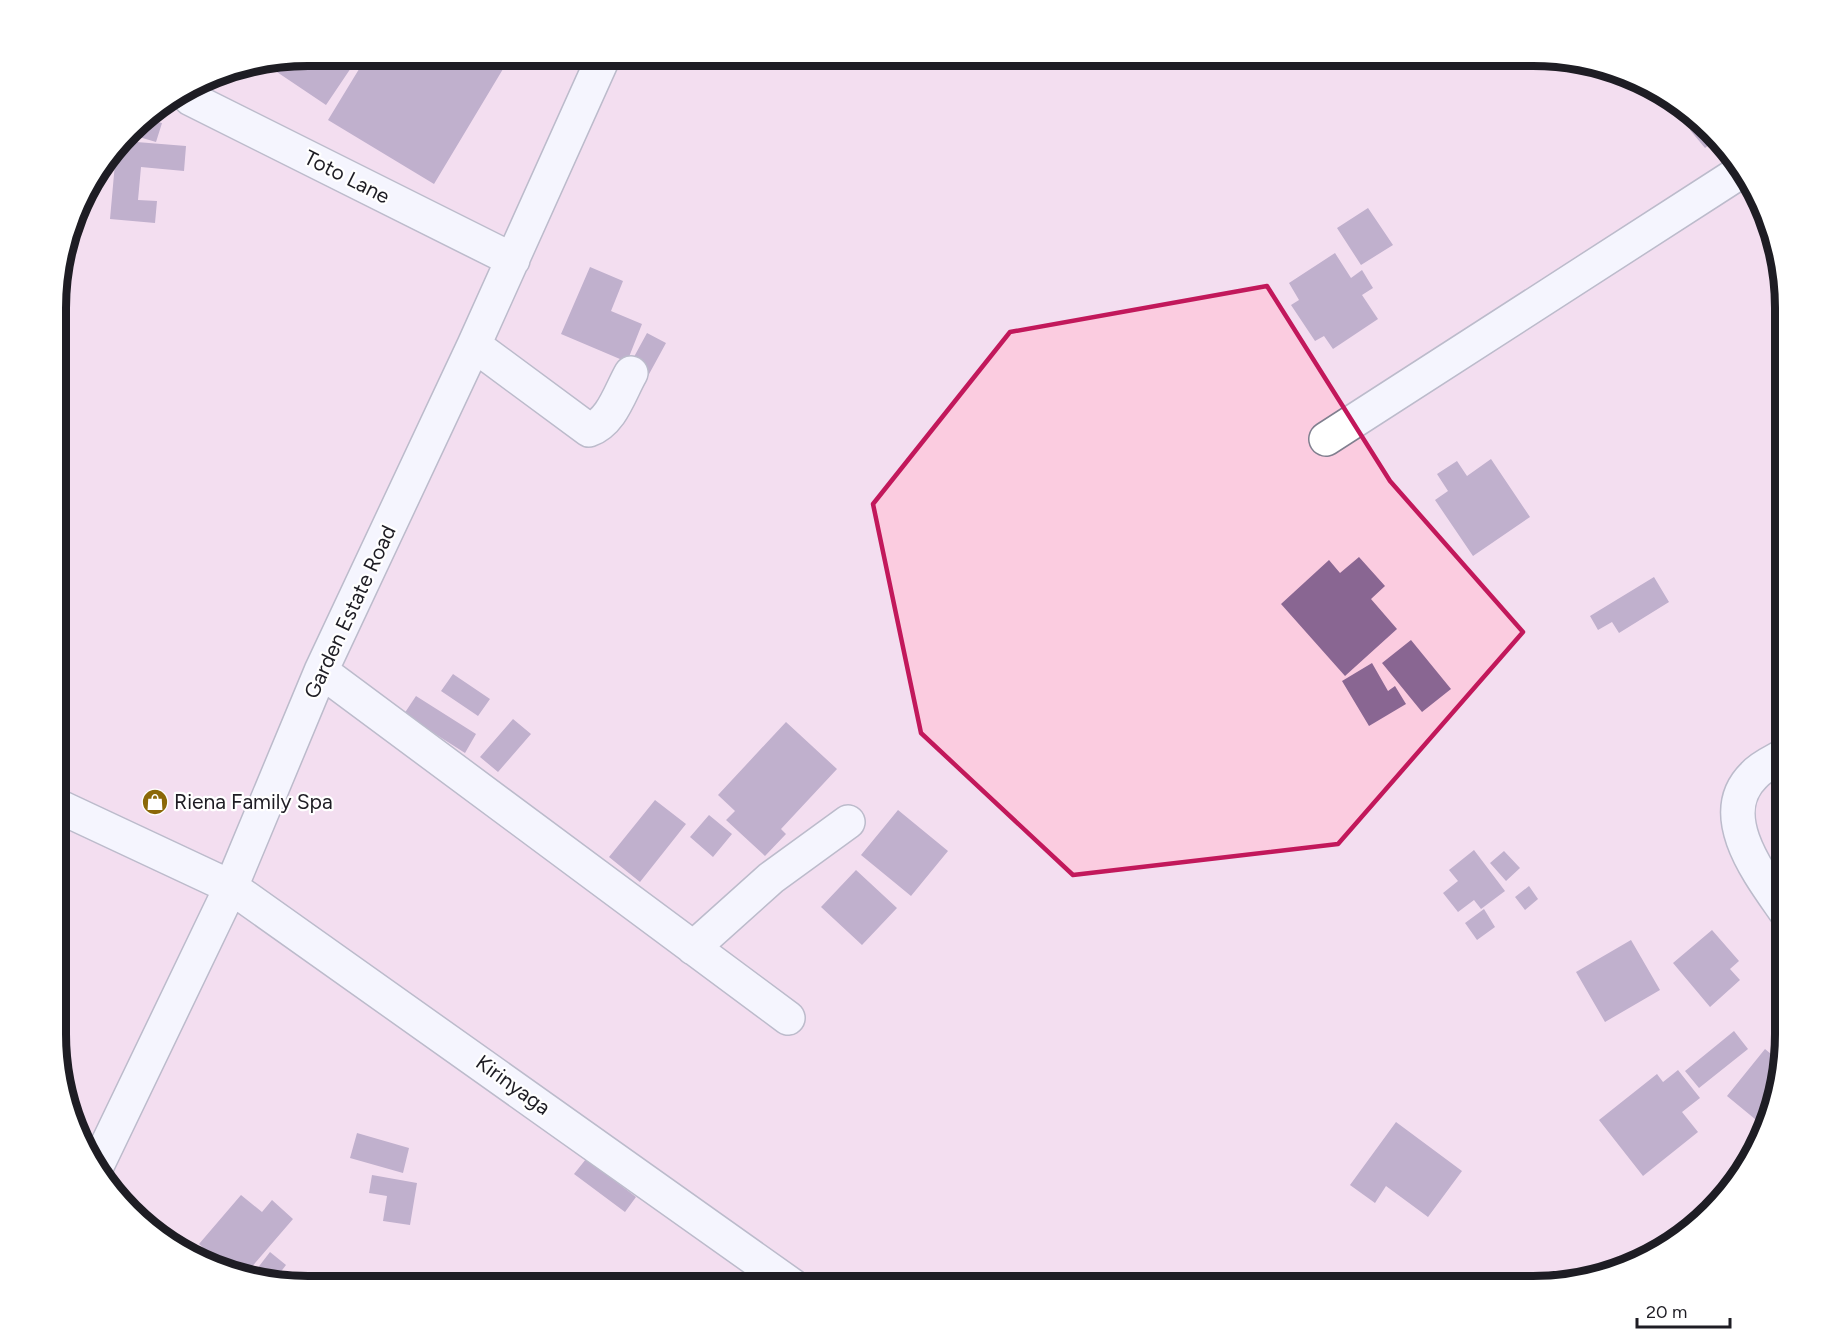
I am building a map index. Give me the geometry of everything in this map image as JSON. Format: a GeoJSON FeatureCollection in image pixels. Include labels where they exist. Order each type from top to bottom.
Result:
{"type":"FeatureCollection","features":[{"type":"Feature","properties":{"kind":"street","name":"Garden Estate Road"},"geometry":{"type":"LineString","coordinates":[[101,1159],[231,887],[321,671],[474,345],[600,66]]}},
{"type":"Feature","properties":{"kind":"street","name":"Toto Lane"},"geometry":{"type":"LineString","coordinates":[[189,97],[513,260]]}},
{"type":"Feature","properties":{"kind":"street"},"geometry":{"type":"LineString","coordinates":[[1326,439],[1735,175]]}},
{"type":"Feature","properties":{"kind":"street"},"geometry":{"type":"LineString","coordinates":[[474,345],[589,430],[598,427],[606,419],[631,373]]}},
{"type":"Feature","properties":{"kind":"street"},"geometry":{"type":"LineString","coordinates":[[321,671],[788,1018]]}},
{"type":"Feature","properties":{"kind":"street"},"geometry":{"type":"LineString","coordinates":[[1775,761],[1755,773],[1744,786],[1739,802],[1739,821],[1744,843],[1752,862],[1775,895]]}},
{"type":"Feature","properties":{"kind":"street","name":"Kirinyaga"},"geometry":{"type":"LineString","coordinates":[[66,810],[231,887],[779,1276]]}},
{"type":"Feature","properties":{"kind":"street"},"geometry":{"type":"LineString","coordinates":[[693,948],[771,878],[848,822]]}},
{"type":"Feature","properties":{"kind":"highlighted area"},"geometry":{"type":"Polygon","coordinates":[[[1267,286],[1390,481],[1523,632],[1338,844],[1073,875],[921,733],[873,504],[1010,332],[1267,286]]]}},
{"type":"Feature","properties":{"kind":"shaded area"},"geometry":{"type":"Polygon","coordinates":[[[1533,66],[1565,68],[1596,74],[1626,84],[1654,98],[1693,126],[1725,161],[1743,187],[1757,215],[1767,245],[1773,276],[1775,308],[1775,1034],[1773,1066],[1767,1097],[1757,1127],[1743,1155],[1715,1194],[1680,1226],[1654,1244],[1626,1258],[1596,1268],[1565,1274],[1533,1276],[308,1276],[276,1274],[245,1268],[215,1258],[187,1244],[148,1216],[126,1194],[98,1155],[84,1127],[74,1097],[68,1066],[66,1034],[66,308],[68,276],[74,245],[84,215],[98,187],[126,148],[148,126],[187,98],[215,84],[245,74],[292,67],[1533,66]]]}},
{"type":"Feature","properties":{"kind":"building"},"geometry":{"type":"Polygon","coordinates":[[[352,66],[326,105],[272,69],[352,66]]]}},
{"type":"Feature","properties":{"kind":"building"},"geometry":{"type":"Polygon","coordinates":[[[361,66],[505,66],[434,184],[328,120],[361,66]]]}},
{"type":"Feature","properties":{"kind":"building"},"geometry":{"type":"Polygon","coordinates":[[[154,121],[162,123],[156,142],[137,137],[154,121]]]}},
{"type":"Feature","properties":{"kind":"building"},"geometry":{"type":"Polygon","coordinates":[[[1694,127],[1711,144],[1705,148],[1690,130],[1694,127]]]}},
{"type":"Feature","properties":{"kind":"building"},"geometry":{"type":"Polygon","coordinates":[[[132,142],[186,146],[184,171],[141,167],[138,200],[157,201],[155,223],[110,219],[115,162],[132,142]]]}},
{"type":"Feature","properties":{"kind":"building"},"geometry":{"type":"Polygon","coordinates":[[[1368,208],[1393,245],[1361,265],[1337,228],[1368,208]]]}},
{"type":"Feature","properties":{"kind":"building"},"geometry":{"type":"Polygon","coordinates":[[[1335,253],[1351,278],[1362,270],[1373,288],[1362,295],[1378,319],[1333,349],[1324,336],[1315,341],[1291,305],[1299,300],[1289,283],[1335,253]]]}},
{"type":"Feature","properties":{"kind":"building"},"geometry":{"type":"Polygon","coordinates":[[[590,267],[623,281],[611,311],[642,324],[627,362],[561,334],[590,267]]]}},
{"type":"Feature","properties":{"kind":"building"},"geometry":{"type":"Polygon","coordinates":[[[647,333],[666,343],[648,376],[629,366],[647,333]]]}},
{"type":"Feature","properties":{"kind":"building"},"geometry":{"type":"Polygon","coordinates":[[[1491,459],[1530,517],[1473,556],[1435,500],[1448,491],[1437,474],[1457,461],[1467,476],[1491,459]]]}},
{"type":"Feature","properties":{"kind":"building"},"geometry":{"type":"Polygon","coordinates":[[[1359,557],[1385,586],[1371,599],[1397,629],[1345,676],[1281,604],[1329,560],[1340,573],[1359,557]]]}},
{"type":"Feature","properties":{"kind":"building"},"geometry":{"type":"Polygon","coordinates":[[[1654,577],[1669,602],[1619,633],[1612,622],[1598,630],[1590,616],[1654,577]]]}},
{"type":"Feature","properties":{"kind":"building"},"geometry":{"type":"Polygon","coordinates":[[[1411,640],[1451,689],[1422,712],[1382,663],[1411,640]]]}},
{"type":"Feature","properties":{"kind":"building"},"geometry":{"type":"Polygon","coordinates":[[[1372,663],[1388,691],[1395,686],[1406,704],[1369,726],[1342,681],[1372,663]]]}},
{"type":"Feature","properties":{"kind":"building"},"geometry":{"type":"Polygon","coordinates":[[[453,674],[490,699],[478,716],[441,691],[453,674]]]}},
{"type":"Feature","properties":{"kind":"building"},"geometry":{"type":"Polygon","coordinates":[[[416,696],[476,734],[465,753],[404,714],[416,696]]]}},
{"type":"Feature","properties":{"kind":"building"},"geometry":{"type":"Polygon","coordinates":[[[513,719],[531,734],[498,772],[480,757],[513,719]]]}},
{"type":"Feature","properties":{"kind":"building"},"geometry":{"type":"Polygon","coordinates":[[[786,722],[837,769],[781,829],[786,834],[765,856],[726,820],[735,811],[718,795],[786,722]]]}},
{"type":"Feature","properties":{"kind":"building"},"geometry":{"type":"Polygon","coordinates":[[[655,800],[686,824],[640,882],[609,857],[655,800]]]}},
{"type":"Feature","properties":{"kind":"building"},"geometry":{"type":"Polygon","coordinates":[[[898,810],[948,851],[911,896],[861,855],[898,810]]]}},
{"type":"Feature","properties":{"kind":"building"},"geometry":{"type":"Polygon","coordinates":[[[709,815],[732,834],[713,857],[690,837],[709,815]]]}},
{"type":"Feature","properties":{"kind":"building"},"geometry":{"type":"Polygon","coordinates":[[[1474,850],[1505,891],[1481,909],[1474,900],[1458,912],[1443,893],[1458,881],[1449,870],[1474,850]]]}},
{"type":"Feature","properties":{"kind":"building"},"geometry":{"type":"Polygon","coordinates":[[[1504,851],[1520,868],[1506,881],[1490,863],[1504,851]]]}},
{"type":"Feature","properties":{"kind":"building"},"geometry":{"type":"Polygon","coordinates":[[[856,870],[897,908],[862,945],[821,907],[856,870]]]}},
{"type":"Feature","properties":{"kind":"building"},"geometry":{"type":"Polygon","coordinates":[[[1529,886],[1538,899],[1525,910],[1515,897],[1529,886]]]}},
{"type":"Feature","properties":{"kind":"building"},"geometry":{"type":"Polygon","coordinates":[[[1484,909],[1495,927],[1477,940],[1465,923],[1484,909]]]}},
{"type":"Feature","properties":{"kind":"building"},"geometry":{"type":"Polygon","coordinates":[[[1712,930],[1739,961],[1730,969],[1740,980],[1710,1007],[1673,963],[1712,930]]]}},
{"type":"Feature","properties":{"kind":"building"},"geometry":{"type":"Polygon","coordinates":[[[1631,940],[1660,990],[1605,1022],[1576,972],[1631,940]]]}},
{"type":"Feature","properties":{"kind":"building"},"geometry":{"type":"Polygon","coordinates":[[[1734,1031],[1748,1049],[1699,1088],[1685,1071],[1734,1031]]]}},
{"type":"Feature","properties":{"kind":"building"},"geometry":{"type":"Polygon","coordinates":[[[1765,1049],[1771,1054],[1774,1050],[1767,1097],[1759,1122],[1727,1096],[1765,1049]]]}},
{"type":"Feature","properties":{"kind":"building"},"geometry":{"type":"Polygon","coordinates":[[[1678,1070],[1700,1098],[1682,1112],[1698,1132],[1643,1176],[1599,1120],[1657,1074],[1663,1082],[1678,1070]]]}},
{"type":"Feature","properties":{"kind":"building"},"geometry":{"type":"Polygon","coordinates":[[[1396,1122],[1462,1171],[1428,1217],[1386,1186],[1375,1203],[1350,1185],[1396,1122]]]}},
{"type":"Feature","properties":{"kind":"building"},"geometry":{"type":"Polygon","coordinates":[[[357,1133],[409,1148],[403,1173],[350,1158],[357,1133]]]}},
{"type":"Feature","properties":{"kind":"building"},"geometry":{"type":"Polygon","coordinates":[[[586,1159],[636,1197],[625,1212],[574,1174],[586,1159]]]}},
{"type":"Feature","properties":{"kind":"building"},"geometry":{"type":"Polygon","coordinates":[[[372,1175],[417,1183],[410,1225],[383,1221],[387,1196],[369,1193],[372,1175]]]}},
{"type":"Feature","properties":{"kind":"building"},"geometry":{"type":"Polygon","coordinates":[[[241,1195],[262,1212],[272,1200],[293,1219],[250,1269],[216,1258],[199,1244],[241,1195]]]}},
{"type":"Feature","properties":{"kind":"building"},"geometry":{"type":"Polygon","coordinates":[[[270,1252],[286,1265],[279,1274],[256,1270],[270,1252]]]}},
{"type":"Feature","properties":{"kind":"place","name":"Riena Family Spa"},"geometry":{"type":"Point","coordinates":[155,802]}}]}
